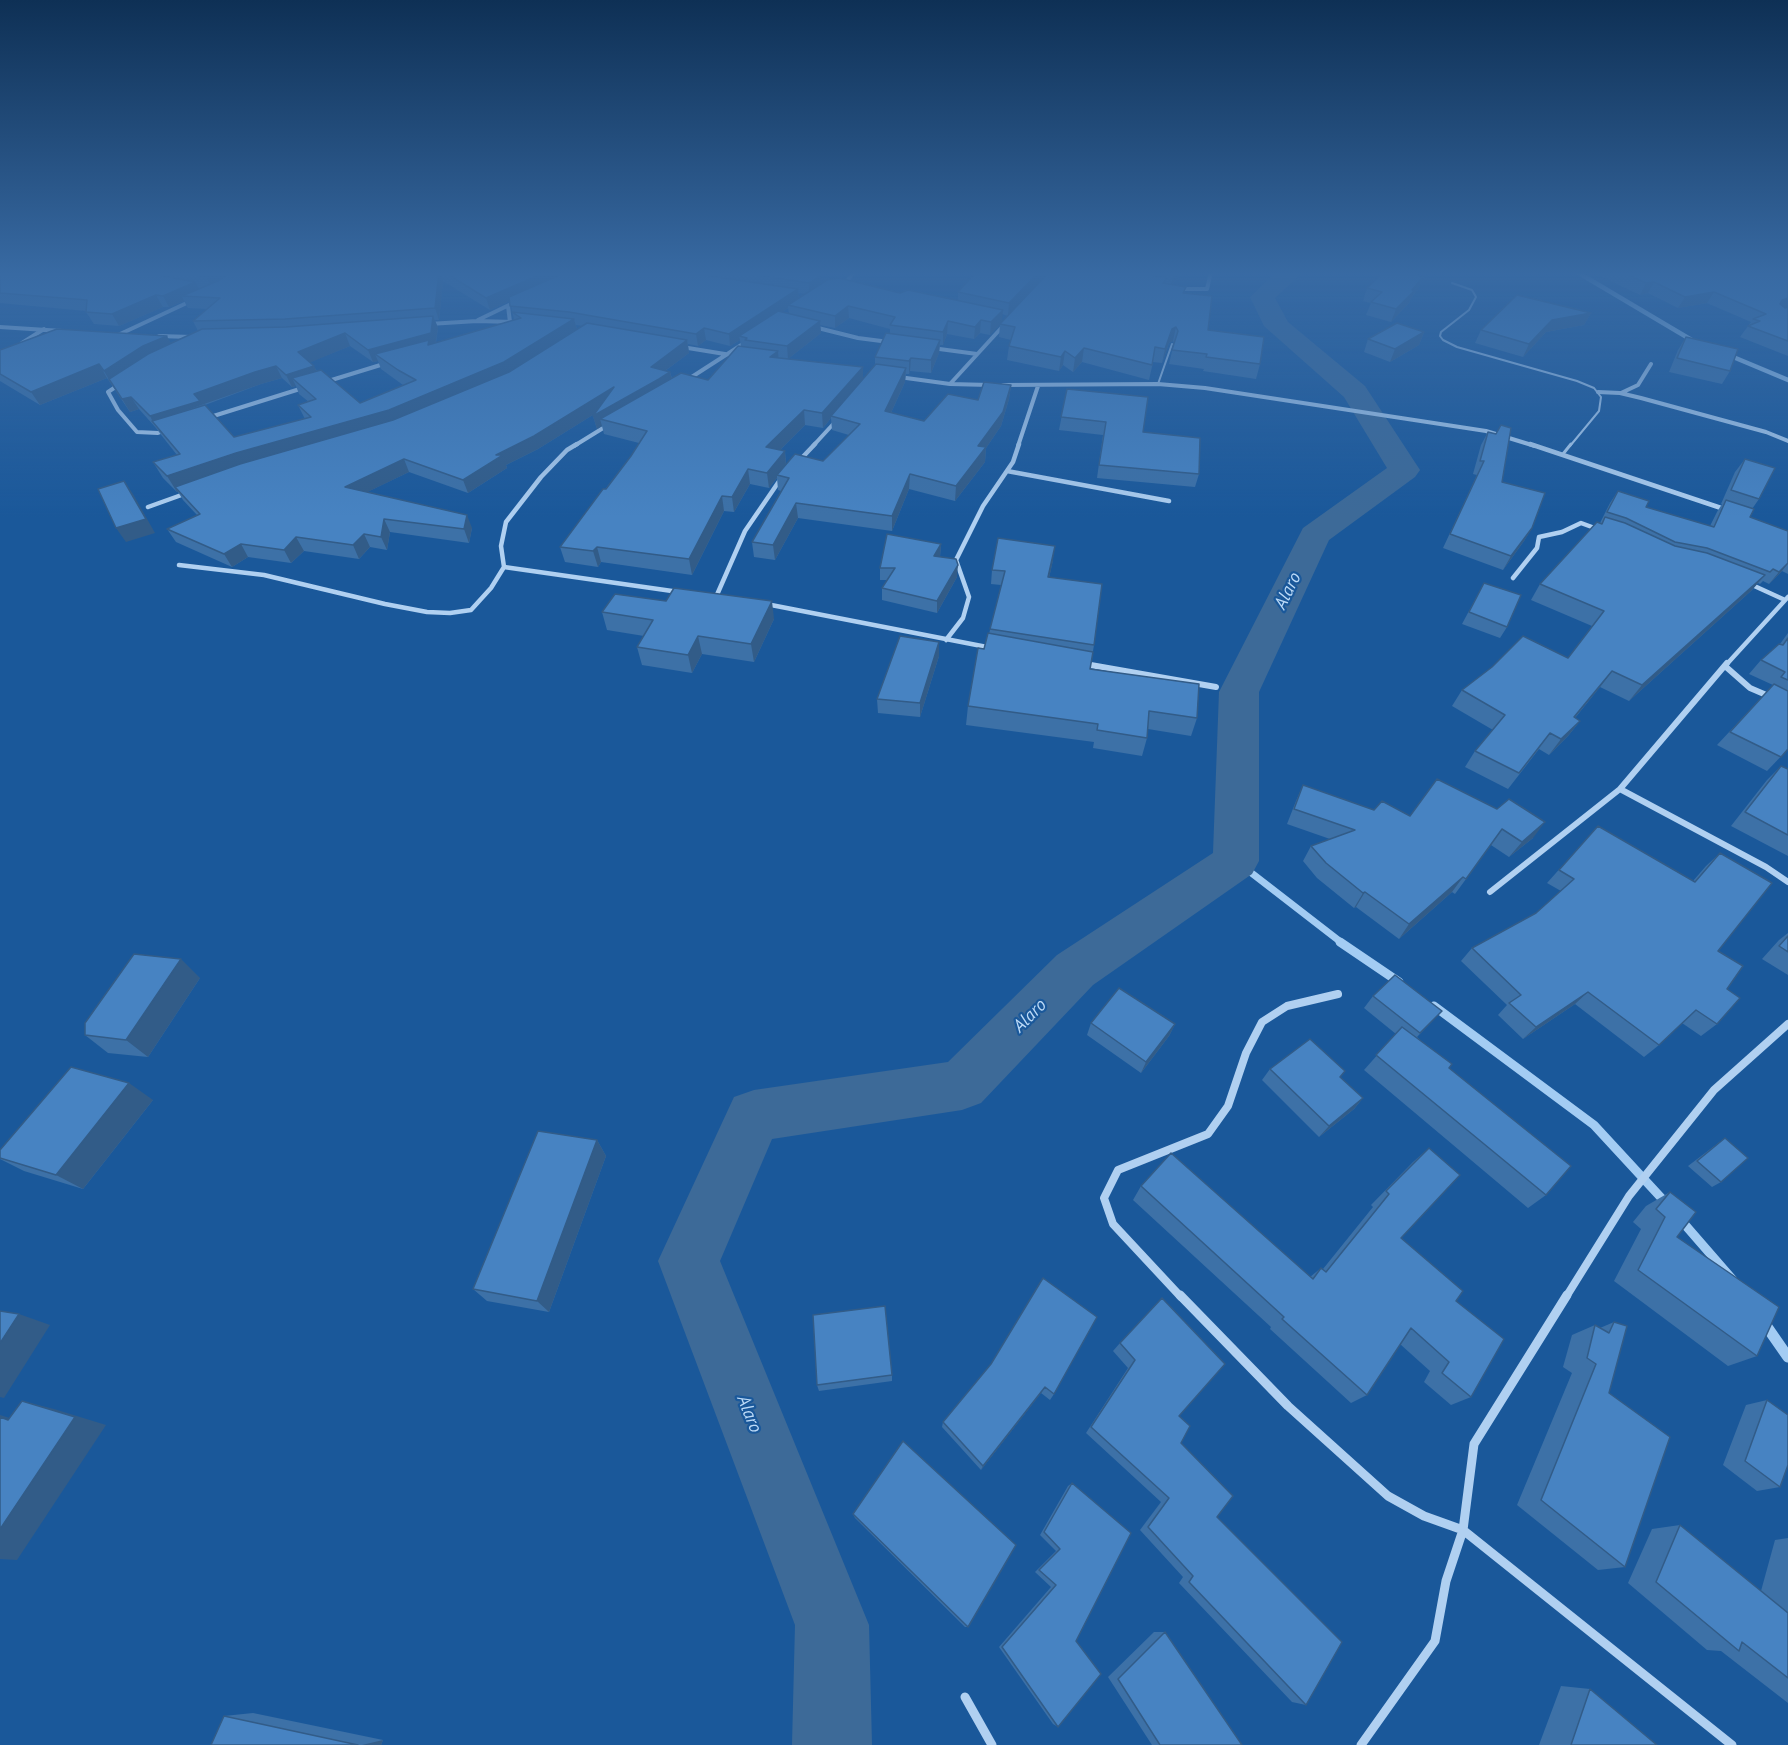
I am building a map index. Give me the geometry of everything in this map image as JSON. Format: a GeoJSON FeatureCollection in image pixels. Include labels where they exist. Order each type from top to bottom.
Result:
{"type":"FeatureCollection","features":[{"type":"Feature","properties":{"kind":"street"},"geometry":{"type":"LineString","coordinates":[[719,353],[740,356]]}},
{"type":"Feature","properties":{"kind":"street"},"geometry":{"type":"LineString","coordinates":[[972,353],[976,354]]}},
{"type":"Feature","properties":{"kind":"street"},"geometry":{"type":"LineString","coordinates":[[950,384],[976,354]]}},
{"type":"Feature","properties":{"kind":"street"},"geometry":{"type":"LineString","coordinates":[[683,383],[728,355]]}},
{"type":"Feature","properties":{"kind":"street"},"geometry":{"type":"LineString","coordinates":[[321,383],[398,359]]}},
{"type":"Feature","properties":{"kind":"street"},"geometry":{"type":"LineString","coordinates":[[1620,393],[1638,385],[1651,364]]}},
{"type":"Feature","properties":{"kind":"street"},"geometry":{"type":"LineString","coordinates":[[897,376],[950,384],[1038,386],[1158,384],[1249,394],[1390,415],[1486,431],[1563,454],[1732,512]]}},
{"type":"Feature","properties":{"kind":"street"},"geometry":{"type":"LineString","coordinates":[[126,380],[108,392],[117,410],[137,432],[158,433],[169,430]]}},
{"type":"Feature","properties":{"kind":"street"},"geometry":{"type":"LineString","coordinates":[[199,420],[310,386]]}},
{"type":"Feature","properties":{"kind":"street"},"geometry":{"type":"LineString","coordinates":[[946,640],[963,618],[969,597],[956,560],[983,506],[1013,462],[1038,386]]}},
{"type":"Feature","properties":{"kind":"street"},"geometry":{"type":"LineString","coordinates":[[1598,392],[1620,393],[1766,432],[1788,441]]}},
{"type":"Feature","properties":{"kind":"street"},"geometry":{"type":"LineString","coordinates":[[797,463],[841,416]]}},
{"type":"Feature","properties":{"kind":"street"},"geometry":{"type":"LineString","coordinates":[[179,565],[264,575],[427,612],[450,613],[471,610],[491,588],[504,567],[501,546],[506,522],[541,477],[567,450],[613,422]]}},
{"type":"Feature","properties":{"kind":"street"},"geometry":{"type":"LineString","coordinates":[[716,597],[745,531],[789,471]]}},
{"type":"Feature","properties":{"kind":"street"},"geometry":{"type":"LineString","coordinates":[[1007,471],[1169,501]]}},
{"type":"Feature","properties":{"kind":"street"},"geometry":{"type":"LineString","coordinates":[[148,507],[191,492]]}},
{"type":"Feature","properties":{"kind":"street"},"geometry":{"type":"LineString","coordinates":[[1514,578],[1537,548],[1539,537],[1562,532],[1581,523],[1609,533]]}},
{"type":"Feature","properties":{"kind":"street"},"geometry":{"type":"LineString","coordinates":[[504,567],[681,592]]}},
{"type":"Feature","properties":{"kind":"street"},"geometry":{"type":"LineString","coordinates":[[1490,892],[1620,789],[1786,598],[1742,581]]}},
{"type":"Feature","properties":{"kind":"street"},"geometry":{"type":"LineString","coordinates":[[704,595],[726,598]]}},
{"type":"Feature","properties":{"kind":"street"},"geometry":{"type":"LineString","coordinates":[[758,603],[812,610],[946,640],[1004,650]]}},
{"type":"Feature","properties":{"kind":"street"},"geometry":{"type":"LineString","coordinates":[[1075,663],[1216,687]]}},
{"type":"Feature","properties":{"kind":"street"},"geometry":{"type":"LineString","coordinates":[[1725,666],[1750,688],[1779,701]]}},
{"type":"Feature","properties":{"kind":"street"},"geometry":{"type":"LineString","coordinates":[[1620,789],[1766,867],[1788,882]]}},
{"type":"Feature","properties":{"kind":"street"},"geometry":{"type":"LineString","coordinates":[[1338,994],[1287,1006],[1262,1022],[1246,1053],[1228,1106],[1208,1134],[1118,1170],[1104,1198],[1113,1224],[1288,1406],[1388,1496],[1424,1515],[1463,1530],[1732,1745]]}},
{"type":"Feature","properties":{"kind":"street"},"geometry":{"type":"LineString","coordinates":[[1361,1745],[1435,1641],[1446,1581],[1463,1530],[1474,1444],[1629,1196],[1714,1090],[1788,1024]]}},
{"type":"Feature","properties":{"kind":"street"},"geometry":{"type":"LineString","coordinates":[[965,1697],[993,1745]]}},
{"type":"Feature","properties":{"kind":"lane"},"geometry":{"type":"LineString","coordinates":[[1158,384],[1169,353]]}},
{"type":"Feature","properties":{"kind":"lane"},"geometry":{"type":"LineString","coordinates":[[1480,353],[1577,381],[1598,392],[1602,402],[1599,411],[1563,454]]}},
{"type":"Feature","properties":{"kind":"building"},"geometry":{"type":"Polygon","coordinates":[[[0,353],[131,353],[104,371],[99,364],[31,392],[0,374],[0,353]]]}},
{"type":"Feature","properties":{"kind":"building"},"geometry":{"type":"Polygon","coordinates":[[[300,353],[314,366],[286,375],[276,366],[255,372],[194,394],[200,401],[150,416],[131,397],[122,399],[109,379],[148,354],[300,353]]]}},
{"type":"Feature","properties":{"kind":"building"},"geometry":{"type":"Polygon","coordinates":[[[518,353],[504,362],[389,410],[236,453],[167,476],[153,462],[180,454],[152,421],[205,405],[234,437],[311,417],[298,405],[316,399],[292,378],[321,370],[360,403],[416,380],[375,354],[518,353]]]}},
{"type":"Feature","properties":{"kind":"building"},"geometry":{"type":"Polygon","coordinates":[[[539,353],[669,353],[651,367],[670,372],[659,379],[593,416],[614,387],[534,436],[496,455],[503,455],[463,480],[404,459],[345,487],[467,515],[464,529],[384,519],[381,537],[364,534],[353,545],[296,537],[284,550],[241,544],[224,554],[167,529],[200,514],[175,487],[240,464],[393,420],[509,372],[539,353]]]}},
{"type":"Feature","properties":{"kind":"building"},"geometry":{"type":"Polygon","coordinates":[[[731,353],[775,353],[770,357],[863,367],[822,413],[804,410],[766,447],[785,451],[767,473],[748,469],[732,497],[722,496],[689,559],[597,547],[593,551],[560,547],[631,456],[647,431],[600,419],[681,373],[708,380],[731,353]]]}},
{"type":"Feature","properties":{"kind":"building"},"geometry":{"type":"Polygon","coordinates":[[[877,353],[934,353],[931,360],[911,358],[909,361],[875,357],[877,353]]]}},
{"type":"Feature","properties":{"kind":"building"},"geometry":{"type":"Polygon","coordinates":[[[1044,353],[1063,353],[1061,357],[1044,353]]]}},
{"type":"Feature","properties":{"kind":"building"},"geometry":{"type":"Polygon","coordinates":[[[1068,353],[1079,353],[1075,358],[1068,353]]]}},
{"type":"Feature","properties":{"kind":"building"},"geometry":{"type":"Polygon","coordinates":[[[1106,353],[1154,353],[1152,365],[1106,353]]]}},
{"type":"Feature","properties":{"kind":"building"},"geometry":{"type":"Polygon","coordinates":[[[1202,353],[1262,353],[1260,364],[1206,357],[1207,354],[1202,353]]]}},
{"type":"Feature","properties":{"kind":"building"},"geometry":{"type":"Polygon","coordinates":[[[1679,353],[1736,353],[1730,371],[1677,358],[1679,353]]]}},
{"type":"Feature","properties":{"kind":"building"},"geometry":{"type":"Polygon","coordinates":[[[876,364],[906,368],[885,411],[924,421],[948,394],[978,400],[984,382],[1011,385],[1003,412],[978,446],[986,447],[956,486],[910,474],[892,516],[796,503],[773,545],[752,542],[789,478],[777,475],[795,454],[823,461],[860,424],[831,416],[876,364]]]}},
{"type":"Feature","properties":{"kind":"building"},"geometry":{"type":"Polygon","coordinates":[[[1067,389],[1148,397],[1143,432],[1200,438],[1199,474],[1099,465],[1106,422],[1061,417],[1067,389]]]}},
{"type":"Feature","properties":{"kind":"building"},"geometry":{"type":"Polygon","coordinates":[[[1501,425],[1511,428],[1502,482],[1545,493],[1532,528],[1511,556],[1450,534],[1484,461],[1480,461],[1488,432],[1496,434],[1501,425]]]}},
{"type":"Feature","properties":{"kind":"building"},"geometry":{"type":"Polygon","coordinates":[[[1745,459],[1775,468],[1759,499],[1731,490],[1745,459]]]}},
{"type":"Feature","properties":{"kind":"building"},"geometry":{"type":"Polygon","coordinates":[[[124,481],[146,519],[116,528],[98,489],[124,481]]]}},
{"type":"Feature","properties":{"kind":"building"},"geometry":{"type":"Polygon","coordinates":[[[1618,491],[1649,501],[1646,507],[1714,527],[1726,500],[1754,509],[1750,517],[1788,531],[1788,563],[1779,572],[1773,569],[1770,572],[1707,548],[1675,542],[1626,518],[1607,512],[1618,491]]]}},
{"type":"Feature","properties":{"kind":"building"},"geometry":{"type":"Polygon","coordinates":[[[1605,517],[1625,523],[1675,546],[1707,553],[1765,575],[1642,685],[1612,671],[1574,717],[1580,721],[1561,739],[1550,733],[1519,773],[1475,751],[1505,715],[1462,690],[1492,667],[1523,636],[1568,658],[1604,611],[1540,584],[1597,522],[1602,524],[1605,517]]]}},
{"type":"Feature","properties":{"kind":"building"},"geometry":{"type":"Polygon","coordinates":[[[887,534],[941,544],[934,556],[956,559],[958,565],[937,601],[882,588],[895,568],[880,568],[887,534]]]}},
{"type":"Feature","properties":{"kind":"building"},"geometry":{"type":"Polygon","coordinates":[[[998,538],[1055,546],[1048,577],[1102,584],[1094,645],[990,629],[1005,571],[992,570],[998,538]]]}},
{"type":"Feature","properties":{"kind":"building"},"geometry":{"type":"Polygon","coordinates":[[[1484,583],[1521,595],[1507,627],[1469,612],[1484,583]]]}},
{"type":"Feature","properties":{"kind":"building"},"geometry":{"type":"Polygon","coordinates":[[[674,588],[772,601],[751,644],[698,636],[688,655],[637,647],[653,620],[602,612],[615,594],[666,601],[674,588]]]}},
{"type":"Feature","properties":{"kind":"building"},"geometry":{"type":"Polygon","coordinates":[[[988,633],[1093,652],[1090,669],[1199,684],[1197,718],[1149,711],[1147,738],[1097,730],[1098,724],[968,706],[978,648],[984,649],[988,633]]]}},
{"type":"Feature","properties":{"kind":"building"},"geometry":{"type":"Polygon","coordinates":[[[900,636],[939,642],[920,703],[877,699],[900,636]]]}},
{"type":"Feature","properties":{"kind":"building"},"geometry":{"type":"Polygon","coordinates":[[[1788,638],[1788,680],[1781,677],[1785,672],[1761,660],[1779,644],[1783,645],[1788,638]]]}},
{"type":"Feature","properties":{"kind":"building"},"geometry":{"type":"Polygon","coordinates":[[[1774,684],[1788,691],[1788,749],[1781,757],[1730,732],[1774,684]]]}},
{"type":"Feature","properties":{"kind":"building"},"geometry":{"type":"Polygon","coordinates":[[[1781,766],[1788,769],[1788,835],[1745,812],[1781,766]]]}},
{"type":"Feature","properties":{"kind":"building"},"geometry":{"type":"Polygon","coordinates":[[[1437,779],[1497,809],[1509,799],[1545,822],[1522,842],[1502,829],[1466,879],[1463,877],[1409,924],[1365,892],[1363,893],[1326,863],[1311,846],[1355,830],[1294,809],[1303,785],[1374,810],[1382,801],[1410,816],[1437,779]]]}},
{"type":"Feature","properties":{"kind":"building"},"geometry":{"type":"Polygon","coordinates":[[[1598,826],[1695,882],[1720,853],[1772,883],[1718,951],[1743,966],[1727,989],[1740,998],[1717,1024],[1696,1010],[1659,1045],[1588,992],[1536,1027],[1509,1003],[1521,995],[1472,948],[1536,913],[1574,879],[1559,870],[1598,826]]]}},
{"type":"Feature","properties":{"kind":"building"},"geometry":{"type":"Polygon","coordinates":[[[1788,936],[1788,952],[1779,946],[1788,936]]]}},
{"type":"Feature","properties":{"kind":"building"},"geometry":{"type":"Polygon","coordinates":[[[134,954],[181,959],[126,1040],[85,1035],[85,1023],[134,954]]]}},
{"type":"Feature","properties":{"kind":"building"},"geometry":{"type":"Polygon","coordinates":[[[1395,975],[1442,1011],[1420,1033],[1373,996],[1395,975]]]}},
{"type":"Feature","properties":{"kind":"building"},"geometry":{"type":"Polygon","coordinates":[[[1119,988],[1175,1024],[1146,1062],[1091,1023],[1119,988]]]}},
{"type":"Feature","properties":{"kind":"building"},"geometry":{"type":"Polygon","coordinates":[[[1402,1027],[1452,1064],[1449,1068],[1571,1166],[1546,1195],[1376,1055],[1402,1027]]]}},
{"type":"Feature","properties":{"kind":"building"},"geometry":{"type":"Polygon","coordinates":[[[1310,1039],[1345,1071],[1340,1077],[1363,1098],[1329,1126],[1270,1069],[1310,1039]]]}},
{"type":"Feature","properties":{"kind":"building"},"geometry":{"type":"Polygon","coordinates":[[[71,1067],[129,1083],[56,1175],[0,1158],[0,1150],[71,1067]]]}},
{"type":"Feature","properties":{"kind":"building"},"geometry":{"type":"Polygon","coordinates":[[[538,1131],[597,1140],[537,1301],[473,1289],[538,1131]]]}},
{"type":"Feature","properties":{"kind":"building"},"geometry":{"type":"Polygon","coordinates":[[[1725,1138],[1748,1158],[1721,1182],[1697,1161],[1725,1138]]]}},
{"type":"Feature","properties":{"kind":"building"},"geometry":{"type":"Polygon","coordinates":[[[1429,1148],[1460,1175],[1401,1238],[1463,1291],[1456,1301],[1504,1339],[1471,1397],[1442,1373],[1449,1362],[1411,1328],[1367,1395],[1282,1319],[1284,1317],[1141,1186],[1171,1153],[1313,1279],[1321,1268],[1326,1272],[1389,1194],[1386,1191],[1429,1148]]]}},
{"type":"Feature","properties":{"kind":"building"},"geometry":{"type":"Polygon","coordinates":[[[1670,1192],[1696,1212],[1677,1237],[1779,1307],[1757,1356],[1638,1270],[1665,1217],[1656,1209],[1670,1192]]]}},
{"type":"Feature","properties":{"kind":"building"},"geometry":{"type":"Polygon","coordinates":[[[1043,1278],[1097,1317],[1054,1394],[1045,1387],[983,1466],[943,1422],[991,1364],[1043,1278]]]}},
{"type":"Feature","properties":{"kind":"building"},"geometry":{"type":"Polygon","coordinates":[[[1162,1298],[1225,1364],[1179,1416],[1190,1426],[1181,1443],[1233,1496],[1217,1517],[1342,1642],[1306,1705],[1189,1582],[1193,1576],[1148,1527],[1169,1498],[1091,1427],[1135,1360],[1120,1343],[1162,1298]]]}},
{"type":"Feature","properties":{"kind":"building"},"geometry":{"type":"Polygon","coordinates":[[[885,1306],[892,1375],[817,1385],[813,1315],[885,1306]]]}},
{"type":"Feature","properties":{"kind":"building"},"geometry":{"type":"Polygon","coordinates":[[[0,1311],[19,1314],[0,1343],[0,1311]]]}},
{"type":"Feature","properties":{"kind":"building"},"geometry":{"type":"Polygon","coordinates":[[[1614,1322],[1627,1326],[1609,1393],[1670,1437],[1625,1567],[1541,1500],[1596,1364],[1587,1358],[1595,1325],[1609,1333],[1614,1322]]]}},
{"type":"Feature","properties":{"kind":"building"},"geometry":{"type":"Polygon","coordinates":[[[1767,1400],[1788,1415],[1788,1465],[1780,1487],[1745,1461],[1767,1400]]]}},
{"type":"Feature","properties":{"kind":"building"},"geometry":{"type":"Polygon","coordinates":[[[22,1401],[75,1417],[0,1529],[0,1417],[8,1420],[22,1401]]]}},
{"type":"Feature","properties":{"kind":"building"},"geometry":{"type":"Polygon","coordinates":[[[903,1441],[1016,1545],[968,1627],[853,1514],[903,1441]]]}},
{"type":"Feature","properties":{"kind":"building"},"geometry":{"type":"Polygon","coordinates":[[[1072,1483],[1131,1533],[1076,1641],[1101,1674],[1058,1727],[1002,1647],[1056,1585],[1039,1570],[1060,1549],[1044,1532],[1072,1483]]]}},
{"type":"Feature","properties":{"kind":"building"},"geometry":{"type":"Polygon","coordinates":[[[1680,1525],[1788,1613],[1788,1678],[1742,1642],[1739,1651],[1656,1582],[1680,1525]]]}},
{"type":"Feature","properties":{"kind":"building"},"geometry":{"type":"Polygon","coordinates":[[[1165,1632],[1242,1745],[1160,1745],[1118,1679],[1165,1632]]]}},
{"type":"Feature","properties":{"kind":"building"},"geometry":{"type":"Polygon","coordinates":[[[1590,1689],[1657,1745],[1571,1745],[1590,1689]]]}},
{"type":"Feature","properties":{"kind":"building"},"geometry":{"type":"Polygon","coordinates":[[[224,1716],[358,1745],[211,1745],[224,1716]]]}},
{"type":"Feature","properties":{"kind":"waterway","name":"Alaro"},"geometry":{"type":"LineString","coordinates":[[832,1745],[832,1625],[689,1261],[754,1116],[962,1085],[1075,970],[1236,861],[1239,692],[1315,535],[1404,470],[1355,392],[1309,353]]}},
{"type":"Feature","properties":{"kind":"waterway"},"geometry":{"type":"LineString","coordinates":[[1726,354],[1788,380]]}},
{"type":"Feature","properties":{"kind":"waterway"},"geometry":{"type":"LineString","coordinates":[[1236,861],[1342,943]]}},
{"type":"Feature","properties":{"kind":"waterway"},"geometry":{"type":"LineString","coordinates":[[1340,942],[1399,982]]}},
{"type":"Feature","properties":{"kind":"waterway"},"geometry":{"type":"LineString","coordinates":[[1434,1006],[1594,1125],[1666,1203]]}},
{"type":"Feature","properties":{"kind":"waterway"},"geometry":{"type":"LineString","coordinates":[[1680,1219],[1733,1280]]}},
{"type":"Feature","properties":{"kind":"waterway"},"geometry":{"type":"LineString","coordinates":[[1765,1324],[1788,1357]]}}]}
